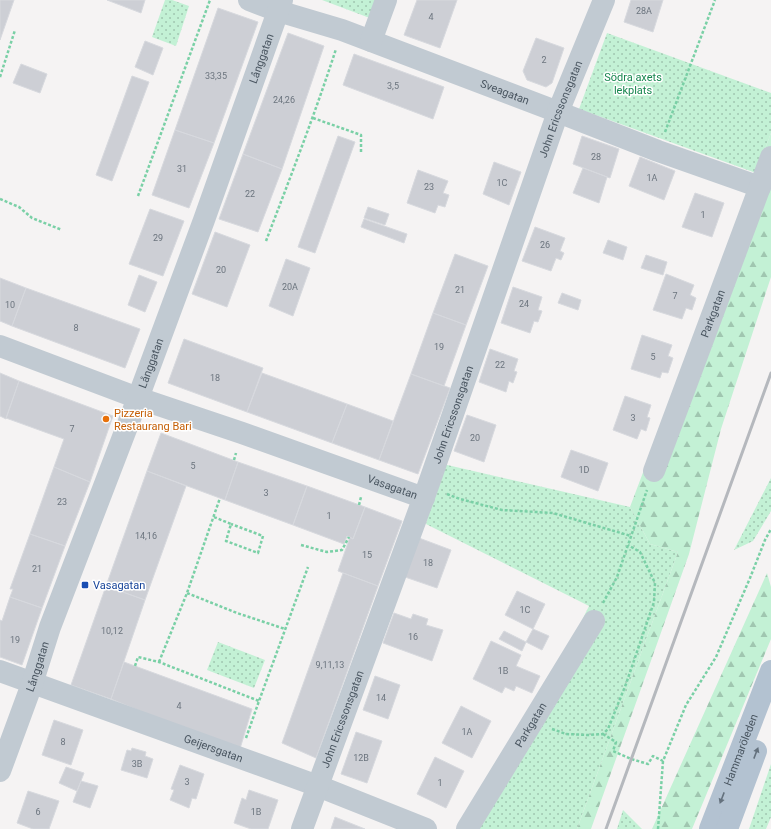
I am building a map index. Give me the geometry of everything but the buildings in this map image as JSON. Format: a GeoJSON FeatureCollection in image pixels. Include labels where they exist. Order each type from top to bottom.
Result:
{"type":"FeatureCollection","features":[{"type":"Feature","properties":{"kind":"main road","name":"Hammaröleden"},"geometry":{"type":"LineString","coordinates":[[710,829],[771,670]]}},
{"type":"Feature","properties":{"kind":"main road","name":"Hammaröleden"},"geometry":{"type":"LineString","coordinates":[[727,829],[771,712]]}},
{"type":"Feature","properties":{"kind":"street","name":"Sveagatan"},"geometry":{"type":"LineString","coordinates":[[248,0],[280,5],[658,151],[760,187]]}},
{"type":"Feature","properties":{"kind":"street"},"geometry":{"type":"LineString","coordinates":[[371,41],[386,0]]}},
{"type":"Feature","properties":{"kind":"street","name":"John Ericssonsgatan"},"geometry":{"type":"LineString","coordinates":[[302,829],[426,492],[558,112],[604,0]]}},
{"type":"Feature","properties":{"kind":"street","name":"Långgatan"},"geometry":{"type":"LineString","coordinates":[[0,771],[32,684],[50,627],[138,398],[204,220],[280,5]]}},
{"type":"Feature","properties":{"kind":"street","name":"Parkgatan"},"geometry":{"type":"LineString","coordinates":[[654,471],[771,157]]}},
{"type":"Feature","properties":{"kind":"street","name":"Vasagatan"},"geometry":{"type":"LineString","coordinates":[[0,346],[138,398],[426,492]]}},
{"type":"Feature","properties":{"kind":"street","name":"Parkgatan"},"geometry":{"type":"LineString","coordinates":[[467,829],[594,621]]}},
{"type":"Feature","properties":{"kind":"street","name":"Geijersgatan"},"geometry":{"type":"LineString","coordinates":[[0,672],[318,786],[426,829]]}},
{"type":"Feature","properties":{"kind":"path"},"geometry":{"type":"LineString","coordinates":[[138,196],[210,0]]}},
{"type":"Feature","properties":{"kind":"path"},"geometry":{"type":"LineString","coordinates":[[658,151],[715,0]]}},
{"type":"Feature","properties":{"kind":"path"},"geometry":{"type":"LineString","coordinates":[[0,77],[15,30]]}},
{"type":"Feature","properties":{"kind":"path"},"geometry":{"type":"LineString","coordinates":[[266,241],[324,88],[342,30]]}},
{"type":"Feature","properties":{"kind":"path"},"geometry":{"type":"LineString","coordinates":[[313,118],[361,135],[361,153]]}},
{"type":"Feature","properties":{"kind":"path"},"geometry":{"type":"LineString","coordinates":[[0,198],[19,207],[32,218],[62,230]]}},
{"type":"Feature","properties":{"kind":"path"},"geometry":{"type":"LineString","coordinates":[[594,621],[617,577],[654,471]]}},
{"type":"Feature","properties":{"kind":"path"},"geometry":{"type":"LineString","coordinates":[[426,492],[502,510],[553,513],[631,536]]}},
{"type":"Feature","properties":{"kind":"path"},"geometry":{"type":"LineString","coordinates":[[159,662],[186,593],[220,498]]}},
{"type":"Feature","properties":{"kind":"path"},"geometry":{"type":"LineString","coordinates":[[214,517],[263,536],[258,553],[226,541],[231,524]]}},
{"type":"Feature","properties":{"kind":"path"},"geometry":{"type":"LineString","coordinates":[[658,829],[664,761],[686,705],[716,657],[771,529]]}},
{"type":"Feature","properties":{"kind":"path"},"geometry":{"type":"LineString","coordinates":[[301,545],[327,552],[342,550],[349,537]]}},
{"type":"Feature","properties":{"kind":"path"},"geometry":{"type":"LineString","coordinates":[[603,734],[608,729],[623,691],[654,602],[655,583],[640,552],[628,544]]}},
{"type":"Feature","properties":{"kind":"path"},"geometry":{"type":"LineString","coordinates":[[244,744],[308,567]]}},
{"type":"Feature","properties":{"kind":"path"},"geometry":{"type":"LineString","coordinates":[[186,593],[236,613],[285,629]]}},
{"type":"Feature","properties":{"kind":"path"},"geometry":{"type":"LineString","coordinates":[[135,666],[138,657],[159,662],[259,701]]}},
{"type":"Feature","properties":{"kind":"path"},"geometry":{"type":"LineString","coordinates":[[534,720],[566,734],[603,734],[616,742],[613,751],[631,759],[648,764],[653,756],[664,761]]}},
{"type":"Feature","properties":{"kind":"green space"},"geometry":{"type":"Polygon","coordinates":[[[165,0],[172,0],[189,6],[176,46],[152,37],[165,0]]]}},
{"type":"Feature","properties":{"kind":"green space"},"geometry":{"type":"Polygon","coordinates":[[[322,0],[382,0],[375,20],[322,0]]]}},
{"type":"Feature","properties":{"kind":"green space","name":"Södra axets lekplats"},"geometry":{"type":"Polygon","coordinates":[[[607,33],[771,93],[771,133],[756,173],[579,109],[607,33]]]}},
{"type":"Feature","properties":{"kind":"green space"},"geometry":{"type":"Polygon","coordinates":[[[771,133],[771,277],[721,429],[689,554],[591,829],[577,829],[678,552],[650,544],[630,507],[771,133]]]}},
{"type":"Feature","properties":{"kind":"green space"},"geometry":{"type":"Polygon","coordinates":[[[443,464],[630,507],[650,544],[678,552],[577,829],[479,829],[589,606],[426,524],[443,464]]]}},
{"type":"Feature","properties":{"kind":"green space"},"geometry":{"type":"Polygon","coordinates":[[[771,478],[771,511],[753,541],[734,550],[771,478]]]}},
{"type":"Feature","properties":{"kind":"green space"},"geometry":{"type":"Polygon","coordinates":[[[767,573],[771,587],[771,639],[692,829],[652,829],[767,573]]]}},
{"type":"Feature","properties":{"kind":"green space"},"geometry":{"type":"Polygon","coordinates":[[[218,642],[265,660],[254,688],[207,670],[218,642]]]}},
{"type":"Feature","properties":{"kind":"green space"},"geometry":{"type":"Polygon","coordinates":[[[771,764],[771,817],[766,829],[749,829],[771,764]]]}},
{"type":"Feature","properties":{"kind":"green space"},"geometry":{"type":"Polygon","coordinates":[[[623,810],[642,829],[617,829],[623,810]]]}},
{"type":"Feature","properties":{"kind":"railway"},"geometry":{"type":"LineString","coordinates":[[606,829],[771,373]]}},
{"type":"Feature","properties":{"kind":"place","name":"Pizzeria Restaurang Bari"},"geometry":{"type":"Point","coordinates":[106,419]}},
{"type":"Feature","properties":{"kind":"place","name":"Vasagatan"},"geometry":{"type":"Point","coordinates":[85,585]}}]}
